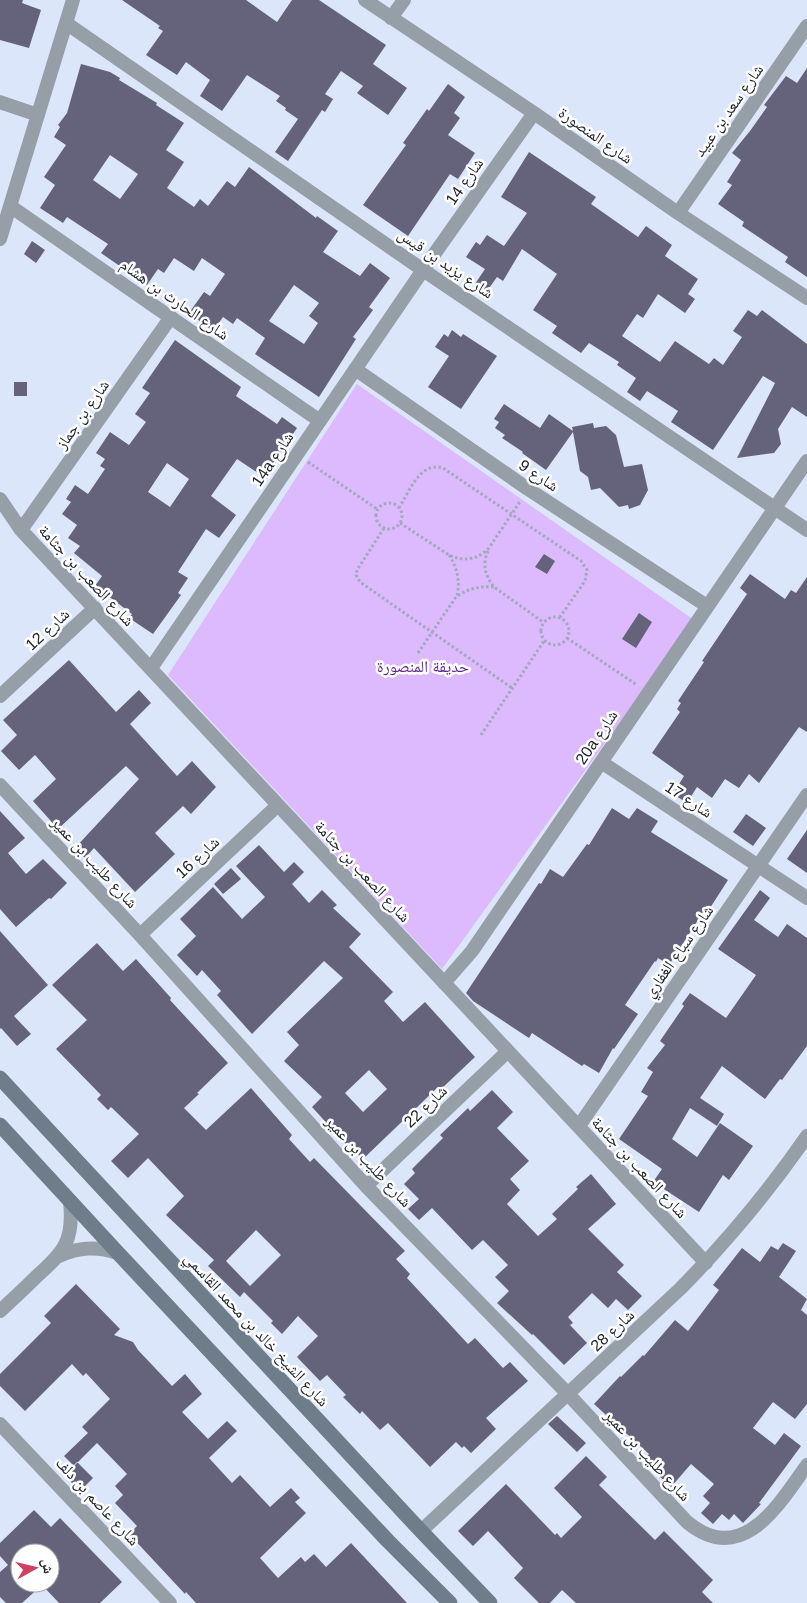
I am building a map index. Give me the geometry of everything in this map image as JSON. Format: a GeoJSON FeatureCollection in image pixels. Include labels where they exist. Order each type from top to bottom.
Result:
{"type":"FeatureCollection","features":[{"type":"Feature","properties":{"kind":"main road","name":"شارع الشيخ خالد بن محمد القاسمي"},"geometry":{"type":"LineString","coordinates":[[0,1078],[490,1603]]}},
{"type":"Feature","properties":{"kind":"main road"},"geometry":{"type":"LineString","coordinates":[[0,1125],[388,1542],[450,1603]]}},
{"type":"Feature","properties":{"kind":"street"},"geometry":{"type":"LineString","coordinates":[[0,239],[73,0]]}},
{"type":"Feature","properties":{"kind":"street","name":"شارع المنصورة"},"geometry":{"type":"LineString","coordinates":[[365,0],[534,113],[678,213],[807,298]]}},
{"type":"Feature","properties":{"kind":"street"},"geometry":{"type":"LineString","coordinates":[[392,18],[404,0]]}},
{"type":"Feature","properties":{"kind":"street","name":"شارع يزيد بن قيس"},"geometry":{"type":"LineString","coordinates":[[66,23],[423,270],[807,530]]}},
{"type":"Feature","properties":{"kind":"street","name":"شارع سعد بن عبيد"},"geometry":{"type":"LineString","coordinates":[[678,213],[805,34]]}},
{"type":"Feature","properties":{"kind":"street"},"geometry":{"type":"LineString","coordinates":[[0,102],[38,115]]}},
{"type":"Feature","properties":{"kind":"street","name":"شارع 14"},"geometry":{"type":"LineString","coordinates":[[423,270],[534,113]]}},
{"type":"Feature","properties":{"kind":"street","name":"شارع الحارث بن هشام"},"geometry":{"type":"LineString","coordinates":[[10,206],[320,421]]}},
{"type":"Feature","properties":{"kind":"street","name":"14a شارع"},"geometry":{"type":"LineString","coordinates":[[150,668],[423,270]]}},
{"type":"Feature","properties":{"kind":"street","name":"شارع بن جماز"},"geometry":{"type":"LineString","coordinates":[[22,530],[172,317]]}},
{"type":"Feature","properties":{"kind":"street","name":"شارع 9"},"geometry":{"type":"LineString","coordinates":[[355,370],[528,489],[707,606]]}},
{"type":"Feature","properties":{"kind":"street","name":"20a شارع"},"geometry":{"type":"LineString","coordinates":[[444,983],[472,951],[807,460]]}},
{"type":"Feature","properties":{"kind":"street","name":"شارع الصعب بن جثامة"},"geometry":{"type":"LineString","coordinates":[[0,499],[22,530],[706,1263]]}},
{"type":"Feature","properties":{"kind":"street","name":"شارع 12"},"geometry":{"type":"LineString","coordinates":[[0,696],[95,608]]}},
{"type":"Feature","properties":{"kind":"street","name":"شارع 17"},"geometry":{"type":"LineString","coordinates":[[601,762],[807,898]]}},
{"type":"Feature","properties":{"kind":"street","name":"شارع طليب بن عمير"},"geometry":{"type":"LineString","coordinates":[[0,785],[140,935],[366,1186],[568,1394],[687,1522],[702,1532],[719,1537],[728,1538],[747,1532],[764,1522],[807,1465]]}},
{"type":"Feature","properties":{"kind":"street","name":"شارع سباع الغفاري"},"geometry":{"type":"LineString","coordinates":[[579,1126],[807,795]]}},
{"type":"Feature","properties":{"kind":"street","name":"شارع 16"},"geometry":{"type":"LineString","coordinates":[[140,935],[278,805]]}},
{"type":"Feature","properties":{"kind":"street","name":"شارع 22"},"geometry":{"type":"LineString","coordinates":[[366,1186],[508,1051]]}},
{"type":"Feature","properties":{"kind":"street","name":"شارع 28"},"geometry":{"type":"LineString","coordinates":[[421,1531],[656,1313],[706,1263],[752,1210],[807,1136]]}},
{"type":"Feature","properties":{"kind":"street"},"geometry":{"type":"LineString","coordinates":[[59,1256],[68,1235],[71,1218],[70,1201]]}},
{"type":"Feature","properties":{"kind":"street"},"geometry":{"type":"LineString","coordinates":[[0,1311],[59,1256],[73,1250],[88,1248],[118,1253]]}},
{"type":"Feature","properties":{"kind":"street","name":"شارع عاصم بن دلف"},"geometry":{"type":"LineString","coordinates":[[0,1424],[170,1603]]}},
{"type":"Feature","properties":{"kind":"path"},"geometry":{"type":"LineString","coordinates":[[297,454],[377,509]]}},
{"type":"Feature","properties":{"kind":"path"},"geometry":{"type":"LineString","coordinates":[[399,508],[422,471],[432,466],[437,466],[443,468],[512,514],[585,565],[587,570],[585,581],[560,618]]}},
{"type":"Feature","properties":{"kind":"path"},"geometry":{"type":"LineString","coordinates":[[400,523],[449,555],[466,559],[483,554],[489,548],[528,489]]}},
{"type":"Feature","properties":{"kind":"path"},"geometry":{"type":"LineString","coordinates":[[388,502],[396,505],[402,515],[400,523],[393,529],[384,528],[377,522],[377,509],[388,502]]}},
{"type":"Feature","properties":{"kind":"path"},"geometry":{"type":"LineString","coordinates":[[384,528],[358,566],[356,575],[358,579],[512,688]]}},
{"type":"Feature","properties":{"kind":"path"},"geometry":{"type":"LineString","coordinates":[[489,548],[485,569],[494,587],[543,622]]}},
{"type":"Feature","properties":{"kind":"path"},"geometry":{"type":"LineString","coordinates":[[449,555],[457,571],[458,588],[456,597]]}},
{"type":"Feature","properties":{"kind":"path"},"geometry":{"type":"LineString","coordinates":[[418,653],[456,597],[474,588],[494,587]]}},
{"type":"Feature","properties":{"kind":"path"},"geometry":{"type":"LineString","coordinates":[[550,617],[560,618],[569,628],[567,638],[557,645],[544,641],[541,634],[543,622],[550,617]]}},
{"type":"Feature","properties":{"kind":"path"},"geometry":{"type":"LineString","coordinates":[[567,638],[648,693]]}},
{"type":"Feature","properties":{"kind":"path"},"geometry":{"type":"LineString","coordinates":[[481,735],[544,641]]}},
{"type":"Feature","properties":{"kind":"green space","name":"حديقة المنصورة"},"geometry":{"type":"Polygon","coordinates":[[[357,384],[694,620],[442,969],[168,675],[357,384]]]}},
{"type":"Feature","properties":{"kind":"building"},"geometry":{"type":"Polygon","coordinates":[[[0,0],[23,0],[22,3],[41,10],[29,48],[0,40],[0,0]]]}},
{"type":"Feature","properties":{"kind":"building"},"geometry":{"type":"Polygon","coordinates":[[[122,0],[246,0],[277,22],[292,0],[319,0],[386,45],[373,64],[407,88],[388,115],[357,93],[363,86],[341,71],[325,94],[333,99],[325,112],[322,110],[288,161],[275,152],[298,119],[276,101],[280,96],[247,75],[222,111],[200,96],[210,80],[186,62],[177,75],[146,55],[163,31],[158,28],[160,26],[122,0]]]}},
{"type":"Feature","properties":{"kind":"building"},"geometry":{"type":"Polygon","coordinates":[[[81,64],[110,72],[184,123],[166,150],[184,162],[167,188],[194,207],[200,199],[208,206],[227,181],[235,187],[249,167],[316,218],[317,216],[338,231],[323,252],[360,276],[370,263],[390,278],[369,307],[373,310],[353,337],[356,339],[319,397],[255,354],[265,338],[237,318],[233,324],[223,317],[213,331],[189,313],[204,292],[210,296],[225,274],[202,258],[194,271],[174,258],[164,273],[158,269],[147,285],[101,253],[108,244],[67,217],[63,223],[40,208],[55,185],[44,177],[66,145],[54,137],[60,127],[58,125],[67,113],[81,64]],[[110,155],[93,180],[120,199],[138,174],[110,155]],[[294,285],[269,321],[304,344],[318,323],[309,316],[319,303],[294,285]]]}},
{"type":"Feature","properties":{"kind":"building"},"geometry":{"type":"Polygon","coordinates":[[[807,68],[807,277],[785,262],[788,257],[742,226],[744,222],[718,204],[732,185],[727,182],[741,160],[732,153],[767,107],[764,105],[786,76],[797,83],[807,68]]]}},
{"type":"Feature","properties":{"kind":"building"},"geometry":{"type":"Polygon","coordinates":[[[448,84],[465,97],[454,113],[460,118],[448,135],[475,153],[458,179],[450,174],[408,236],[363,205],[406,145],[403,143],[427,109],[429,111],[448,84]]]}},
{"type":"Feature","properties":{"kind":"building"},"geometry":{"type":"Polygon","coordinates":[[[529,152],[596,197],[591,204],[638,237],[646,226],[672,245],[665,256],[698,279],[688,294],[695,299],[685,313],[658,294],[643,318],[637,314],[622,336],[660,362],[675,341],[709,364],[714,358],[723,365],[742,337],[733,331],[748,310],[757,316],[762,310],[807,344],[807,417],[792,407],[778,429],[781,444],[774,453],[737,458],[775,383],[763,376],[713,450],[671,422],[678,411],[647,391],[640,401],[627,392],[636,378],[617,365],[619,362],[589,343],[581,353],[552,333],[557,326],[533,310],[557,274],[522,249],[503,281],[497,277],[487,291],[475,284],[485,269],[466,257],[476,242],[480,245],[487,235],[504,246],[527,213],[501,197],[529,152]]]}},
{"type":"Feature","properties":{"kind":"building"},"geometry":{"type":"Polygon","coordinates":[[[32,241],[45,250],[36,263],[24,254],[32,241]]]}},
{"type":"Feature","properties":{"kind":"building"},"geometry":{"type":"Polygon","coordinates":[[[452,330],[461,337],[463,334],[497,356],[461,409],[428,387],[449,356],[435,347],[444,334],[448,337],[452,330]]]}},
{"type":"Feature","properties":{"kind":"building"},"geometry":{"type":"Polygon","coordinates":[[[175,340],[241,387],[236,396],[277,424],[282,417],[297,428],[264,477],[237,459],[211,496],[236,515],[219,538],[206,529],[178,572],[188,578],[178,593],[181,595],[153,634],[129,618],[132,614],[95,586],[102,576],[74,553],[80,546],[68,538],[77,525],[62,514],[71,502],[66,499],[75,485],[88,494],[105,469],[100,466],[105,459],[96,453],[110,432],[129,445],[146,422],[135,414],[150,393],[142,388],[175,340]],[[167,463],[148,492],[170,507],[189,479],[167,463]]]}},
{"type":"Feature","properties":{"kind":"building"},"geometry":{"type":"Polygon","coordinates":[[[14,382],[27,382],[27,396],[14,396],[14,382]]]}},
{"type":"Feature","properties":{"kind":"building"},"geometry":{"type":"Polygon","coordinates":[[[504,404],[540,428],[549,414],[573,431],[572,427],[593,423],[594,428],[606,426],[616,435],[624,467],[642,464],[648,490],[640,505],[629,509],[628,505],[619,507],[600,488],[591,490],[588,477],[580,471],[573,432],[546,470],[522,453],[502,438],[505,435],[495,428],[499,422],[494,419],[504,404]]]}},
{"type":"Feature","properties":{"kind":"building"},"geometry":{"type":"Polygon","coordinates":[[[544,554],[555,561],[547,574],[535,567],[544,554]]]}},
{"type":"Feature","properties":{"kind":"building"},"geometry":{"type":"Polygon","coordinates":[[[750,574],[785,599],[791,590],[796,593],[807,577],[807,732],[799,727],[759,783],[749,774],[739,788],[725,779],[712,798],[697,787],[687,803],[673,794],[684,776],[652,753],[680,712],[677,709],[681,703],[678,701],[704,662],[702,661],[747,594],[740,588],[750,574]]]}},
{"type":"Feature","properties":{"kind":"building"},"geometry":{"type":"Polygon","coordinates":[[[639,613],[652,622],[636,648],[622,639],[639,613]]]}},
{"type":"Feature","properties":{"kind":"building"},"geometry":{"type":"Polygon","coordinates":[[[69,660],[116,712],[139,690],[151,703],[130,724],[177,776],[192,761],[216,787],[191,814],[183,806],[155,833],[175,854],[135,892],[94,848],[85,858],[75,848],[139,779],[126,766],[58,829],[33,801],[56,779],[35,755],[19,770],[1,751],[17,735],[3,720],[69,660]]]}},
{"type":"Feature","properties":{"kind":"building"},"geometry":{"type":"Polygon","coordinates":[[[612,808],[629,819],[637,808],[658,821],[651,832],[728,880],[710,908],[707,906],[669,965],[658,958],[625,1005],[638,1014],[613,1048],[599,1073],[584,1064],[582,1066],[532,1033],[529,1038],[473,1001],[466,993],[550,869],[563,877],[587,844],[589,845],[612,808]]]}},
{"type":"Feature","properties":{"kind":"building"},"geometry":{"type":"Polygon","coordinates":[[[0,811],[25,838],[8,853],[26,874],[43,859],[67,883],[51,899],[49,898],[16,927],[0,909],[0,811]]]}},
{"type":"Feature","properties":{"kind":"building"},"geometry":{"type":"Polygon","coordinates":[[[746,814],[766,828],[753,846],[733,832],[746,814]]]}},
{"type":"Feature","properties":{"kind":"building"},"geometry":{"type":"Polygon","coordinates":[[[807,830],[807,873],[787,859],[807,830]]]}},
{"type":"Feature","properties":{"kind":"building"},"geometry":{"type":"Polygon","coordinates":[[[259,845],[284,872],[294,862],[304,872],[292,884],[309,903],[322,890],[337,905],[333,908],[361,934],[349,947],[393,992],[384,1001],[403,1022],[425,1002],[475,1057],[439,1091],[437,1088],[363,1159],[330,1130],[332,1129],[312,1107],[322,1097],[284,1061],[299,1045],[287,1032],[343,978],[324,961],[252,1034],[217,995],[221,991],[202,970],[197,976],[177,955],[196,936],[180,919],[213,887],[242,919],[265,897],[236,866],[259,845]],[[369,1070],[345,1093],[363,1112],[387,1089],[369,1070]]]}},
{"type":"Feature","properties":{"kind":"building"},"geometry":{"type":"Polygon","coordinates":[[[231,868],[241,879],[223,894],[214,884],[231,868]]]}},
{"type":"Feature","properties":{"kind":"building"},"geometry":{"type":"Polygon","coordinates":[[[760,890],[770,898],[754,920],[778,937],[787,924],[807,938],[807,1046],[782,1080],[780,1079],[765,1099],[722,1066],[700,1098],[724,1114],[717,1126],[690,1108],[672,1139],[697,1157],[720,1123],[753,1146],[729,1180],[723,1175],[699,1212],[653,1182],[662,1169],[619,1139],[648,1096],[641,1092],[653,1072],[647,1068],[665,1045],[660,1041],[684,1006],[682,1004],[690,993],[726,1018],[756,975],[718,949],[760,890]]]}},
{"type":"Feature","properties":{"kind":"building"},"geometry":{"type":"Polygon","coordinates":[[[0,931],[48,985],[14,1016],[31,1034],[17,1046],[0,1029],[0,931]]]}},
{"type":"Feature","properties":{"kind":"building"},"geometry":{"type":"Polygon","coordinates":[[[97,943],[123,971],[136,959],[171,998],[170,1000],[228,1063],[184,1108],[206,1130],[251,1088],[292,1135],[289,1139],[310,1162],[314,1158],[405,1251],[396,1259],[410,1274],[407,1278],[468,1344],[475,1338],[503,1368],[510,1362],[528,1381],[486,1418],[496,1429],[471,1453],[464,1446],[462,1448],[456,1442],[430,1467],[388,1423],[380,1430],[362,1411],[360,1414],[343,1397],[346,1395],[327,1375],[320,1381],[297,1357],[318,1336],[298,1316],[282,1334],[271,1323],[273,1321],[244,1292],[240,1297],[208,1266],[214,1260],[166,1215],[184,1196],[148,1158],[128,1178],[111,1161],[139,1134],[111,1107],[108,1110],[97,1099],[101,1095],[56,1049],[87,1020],[52,985],[97,943]],[[256,1230],[226,1261],[250,1286],[281,1255],[256,1230]]]}},
{"type":"Feature","properties":{"kind":"building"},"geometry":{"type":"Polygon","coordinates":[[[492,1090],[513,1112],[497,1128],[529,1161],[510,1179],[520,1190],[507,1204],[538,1236],[557,1219],[552,1214],[578,1189],[576,1187],[591,1174],[616,1204],[588,1229],[624,1265],[617,1272],[642,1296],[628,1310],[616,1299],[608,1308],[592,1293],[568,1317],[573,1323],[570,1325],[587,1343],[564,1365],[533,1334],[497,1303],[509,1291],[495,1277],[508,1265],[483,1240],[472,1250],[432,1208],[419,1220],[408,1209],[419,1199],[404,1184],[415,1173],[412,1169],[443,1138],[440,1135],[468,1108],[470,1111],[492,1090]]]}},
{"type":"Feature","properties":{"kind":"building"},"geometry":{"type":"Polygon","coordinates":[[[783,1243],[796,1251],[779,1277],[807,1299],[801,1310],[807,1315],[807,1404],[795,1419],[773,1402],[753,1428],[775,1445],[784,1433],[801,1446],[759,1503],[761,1504],[743,1523],[734,1514],[729,1520],[722,1514],[713,1524],[701,1513],[710,1503],[703,1496],[714,1484],[691,1464],[671,1487],[643,1461],[649,1454],[594,1404],[620,1376],[644,1356],[675,1320],[688,1331],[719,1290],[713,1285],[742,1248],[760,1262],[771,1246],[778,1250],[783,1243]]]}},
{"type":"Feature","properties":{"kind":"building"},"geometry":{"type":"Polygon","coordinates":[[[76,1284],[120,1329],[114,1335],[133,1342],[138,1350],[172,1386],[185,1374],[202,1394],[182,1412],[208,1439],[227,1421],[237,1431],[209,1458],[232,1483],[240,1475],[270,1507],[291,1488],[300,1498],[295,1502],[306,1513],[260,1558],[278,1578],[301,1557],[305,1562],[314,1554],[326,1567],[351,1543],[407,1603],[196,1603],[186,1592],[185,1594],[129,1534],[137,1526],[115,1503],[123,1495],[115,1486],[127,1474],[97,1443],[74,1466],[64,1456],[88,1433],[82,1427],[110,1399],[86,1373],[83,1376],[72,1364],[25,1411],[0,1386],[0,1374],[51,1323],[44,1316],[76,1284]]]}},
{"type":"Feature","properties":{"kind":"building"},"geometry":{"type":"Polygon","coordinates":[[[557,1416],[586,1443],[577,1452],[548,1424],[557,1416]]]}},
{"type":"Feature","properties":{"kind":"building"},"geometry":{"type":"Polygon","coordinates":[[[586,1456],[607,1477],[599,1485],[655,1540],[664,1531],[713,1580],[702,1592],[713,1603],[576,1603],[562,1590],[550,1603],[539,1603],[514,1578],[523,1568],[488,1531],[473,1546],[458,1531],[506,1484],[555,1535],[557,1533],[561,1538],[582,1517],[554,1488],[586,1456]]]}},
{"type":"Feature","properties":{"kind":"building"},"geometry":{"type":"Polygon","coordinates":[[[77,1462],[93,1478],[80,1491],[64,1475],[77,1462]]]}},
{"type":"Feature","properties":{"kind":"building"},"geometry":{"type":"Polygon","coordinates":[[[34,1510],[51,1527],[60,1518],[122,1582],[100,1603],[59,1603],[50,1593],[60,1593],[60,1543],[10,1543],[10,1593],[33,1593],[22,1603],[6,1603],[0,1597],[0,1572],[8,1565],[0,1556],[0,1543],[34,1510]]]}}]}
